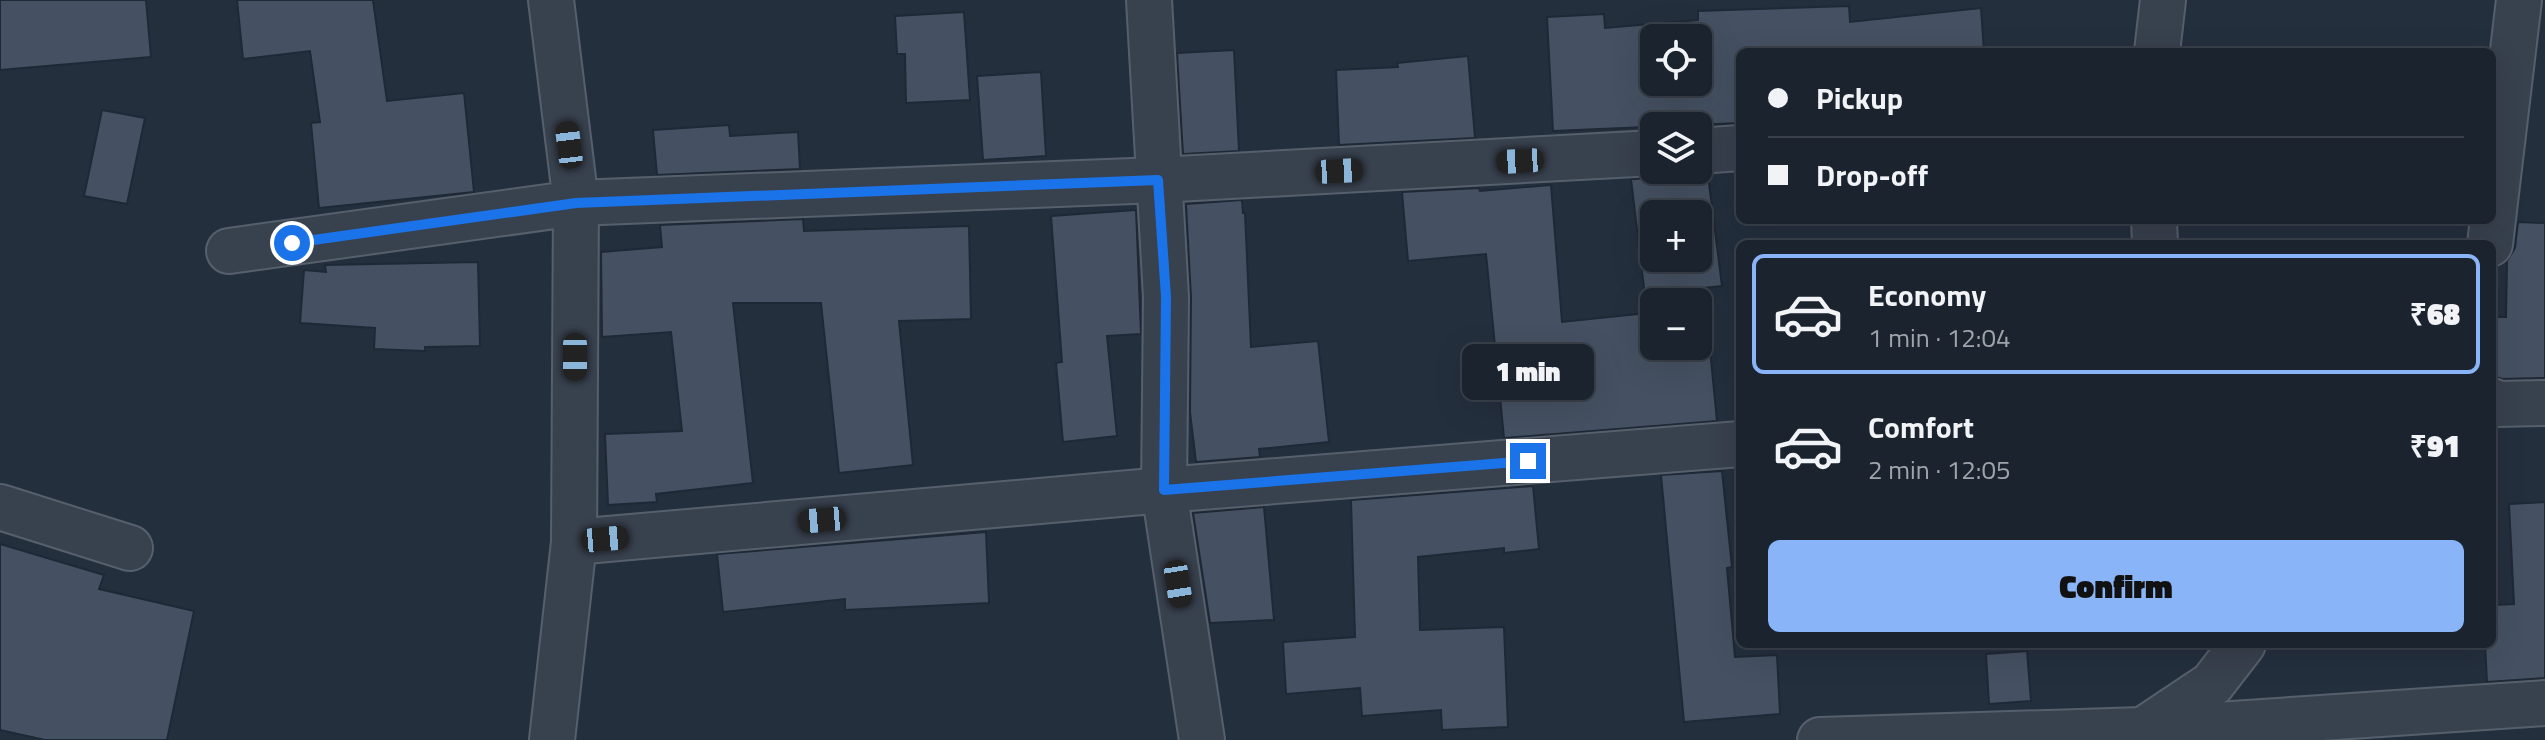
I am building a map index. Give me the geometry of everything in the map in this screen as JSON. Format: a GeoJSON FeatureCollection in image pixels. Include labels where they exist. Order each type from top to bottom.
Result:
{"type":"FeatureCollection","features":[{"type":"Feature","properties":{"kind":"street"},"geometry":{"type":"LineString","coordinates":[[551,0],[576,203],[574,542],[552,740]]}},
{"type":"Feature","properties":{"kind":"street"},"geometry":{"type":"LineString","coordinates":[[1149,0],[1166,297],[1164,490],[1202,740]]}},
{"type":"Feature","properties":{"kind":"street"},"geometry":{"type":"LineString","coordinates":[[2157,48],[2163,0]]}},
{"type":"Feature","properties":{"kind":"street"},"geometry":{"type":"LineString","coordinates":[[2496,198],[2522,0],[2545,4]]}},
{"type":"Feature","properties":{"kind":"street"},"geometry":{"type":"LineString","coordinates":[[1712,150],[1736,148]]}},
{"type":"Feature","properties":{"kind":"street"},"geometry":{"type":"LineString","coordinates":[[229,251],[576,203],[1158,180],[1640,154]]}},
{"type":"Feature","properties":{"kind":"street"},"geometry":{"type":"LineString","coordinates":[[2496,404],[2545,403]]}},
{"type":"Feature","properties":{"kind":"street"},"geometry":{"type":"LineString","coordinates":[[574,542],[1736,444]]}},
{"type":"Feature","properties":{"kind":"street"},"geometry":{"type":"LineString","coordinates":[[0,507],[130,548]]}},
{"type":"Feature","properties":{"kind":"street"},"geometry":{"type":"LineString","coordinates":[[2137,735],[2212,684],[2240,648]]}},
{"type":"Feature","properties":{"kind":"street"},"geometry":{"type":"LineString","coordinates":[[1820,740],[2137,735],[2545,703]]}},
{"type":"Feature","properties":{"kind":"building"},"geometry":{"type":"Polygon","coordinates":[[[0,0],[146,0],[151,57],[0,70],[0,0]]]}},
{"type":"Feature","properties":{"kind":"building"},"geometry":{"type":"Polygon","coordinates":[[[237,0],[373,0],[387,101],[464,93],[474,192],[319,208],[311,123],[320,122],[310,51],[243,59],[237,0]]]}},
{"type":"Feature","properties":{"kind":"building"},"geometry":{"type":"Polygon","coordinates":[[[1849,6],[1850,22],[1981,8],[1984,48],[1736,48],[1736,123],[1712,124],[1712,112],[1640,112],[1640,127],[1553,131],[1547,17],[1604,14],[1605,28],[1640,25],[1640,96],[1712,96],[1712,24],[1652,24],[1698,20],[1698,11],[1849,6]]]}},
{"type":"Feature","properties":{"kind":"building"},"geometry":{"type":"Polygon","coordinates":[[[964,12],[970,100],[906,103],[905,54],[897,54],[895,16],[964,12]]]}},
{"type":"Feature","properties":{"kind":"building"},"geometry":{"type":"Polygon","coordinates":[[[1234,50],[1239,151],[1183,154],[1177,53],[1234,50]]]}},
{"type":"Feature","properties":{"kind":"building"},"geometry":{"type":"Polygon","coordinates":[[[1468,56],[1475,138],[1339,145],[1336,70],[1398,67],[1397,63],[1468,56]]]}},
{"type":"Feature","properties":{"kind":"building"},"geometry":{"type":"Polygon","coordinates":[[[1041,72],[1046,156],[983,160],[977,76],[1041,72]]]}},
{"type":"Feature","properties":{"kind":"building"},"geometry":{"type":"Polygon","coordinates":[[[102,110],[145,118],[127,204],[84,196],[102,110]]]}},
{"type":"Feature","properties":{"kind":"building"},"geometry":{"type":"Polygon","coordinates":[[[729,125],[730,136],[798,132],[800,169],[657,175],[653,130],[729,125]]]}},
{"type":"Feature","properties":{"kind":"building"},"geometry":{"type":"Polygon","coordinates":[[[1631,179],[1640,179],[1640,184],[1709,184],[1711,200],[1640,200],[1640,254],[1631,179]]]}},
{"type":"Feature","properties":{"kind":"building"},"geometry":{"type":"Polygon","coordinates":[[[1551,185],[1562,322],[1640,314],[1640,360],[1711,360],[1717,421],[1504,438],[1486,254],[1408,261],[1402,192],[1479,188],[1480,191],[1551,185]]]}},
{"type":"Feature","properties":{"kind":"building"},"geometry":{"type":"Polygon","coordinates":[[[1242,200],[1251,347],[1318,341],[1329,442],[1259,449],[1260,457],[1196,462],[1190,412],[1191,297],[1186,204],[1242,200]]]}},
{"type":"Feature","properties":{"kind":"building"},"geometry":{"type":"Polygon","coordinates":[[[1712,207],[1722,286],[1644,288],[1642,272],[1712,272],[1712,207]]]}},
{"type":"Feature","properties":{"kind":"building"},"geometry":{"type":"Polygon","coordinates":[[[1136,210],[1141,334],[1107,336],[1117,436],[1063,442],[1056,363],[1062,362],[1051,216],[1136,210]]]}},
{"type":"Feature","properties":{"kind":"building"},"geometry":{"type":"Polygon","coordinates":[[[803,219],[804,231],[969,226],[971,319],[899,321],[913,465],[839,473],[821,303],[733,303],[753,483],[656,494],[657,502],[608,505],[605,434],[682,431],[671,332],[602,337],[601,252],[662,247],[660,225],[803,219]]]}},
{"type":"Feature","properties":{"kind":"building"},"geometry":{"type":"Polygon","coordinates":[[[2518,222],[2545,223],[2545,378],[2496,377],[2496,317],[2506,317],[2507,261],[2515,248],[2518,222]]]}},
{"type":"Feature","properties":{"kind":"building"},"geometry":{"type":"Polygon","coordinates":[[[478,262],[480,346],[425,347],[425,351],[374,349],[375,328],[300,323],[304,270],[326,272],[325,265],[478,262]]]}},
{"type":"Feature","properties":{"kind":"building"},"geometry":{"type":"Polygon","coordinates":[[[1722,471],[1732,567],[1727,568],[1735,657],[1777,655],[1780,714],[1684,722],[1661,475],[1722,471]]]}},
{"type":"Feature","properties":{"kind":"building"},"geometry":{"type":"Polygon","coordinates":[[[1533,486],[1539,549],[1504,553],[1504,548],[1418,557],[1420,630],[1504,627],[1508,727],[1442,730],[1441,710],[1362,716],[1360,688],[1286,694],[1283,642],[1355,637],[1351,500],[1533,486]]]}},
{"type":"Feature","properties":{"kind":"building"},"geometry":{"type":"Polygon","coordinates":[[[2545,502],[2545,678],[2487,682],[2485,648],[2496,648],[2496,605],[2514,604],[2509,504],[2545,502]]]}},
{"type":"Feature","properties":{"kind":"building"},"geometry":{"type":"Polygon","coordinates":[[[1264,507],[1274,620],[1210,623],[1193,513],[1264,507]]]}},
{"type":"Feature","properties":{"kind":"building"},"geometry":{"type":"Polygon","coordinates":[[[986,532],[989,603],[845,610],[845,599],[723,612],[717,554],[986,532]]]}},
{"type":"Feature","properties":{"kind":"building"},"geometry":{"type":"Polygon","coordinates":[[[0,544],[104,575],[99,589],[194,611],[167,740],[45,740],[0,730],[0,544]]]}},
{"type":"Feature","properties":{"kind":"building"},"geometry":{"type":"Polygon","coordinates":[[[2027,651],[2031,701],[1989,704],[1986,654],[2027,651]]]}},
{"type":"Feature","properties":{"kind":"route"},"geometry":{"type":"LineString","coordinates":[[292,243],[576,203],[1158,180],[1166,297],[1164,490],[1528,461]]}}]}
